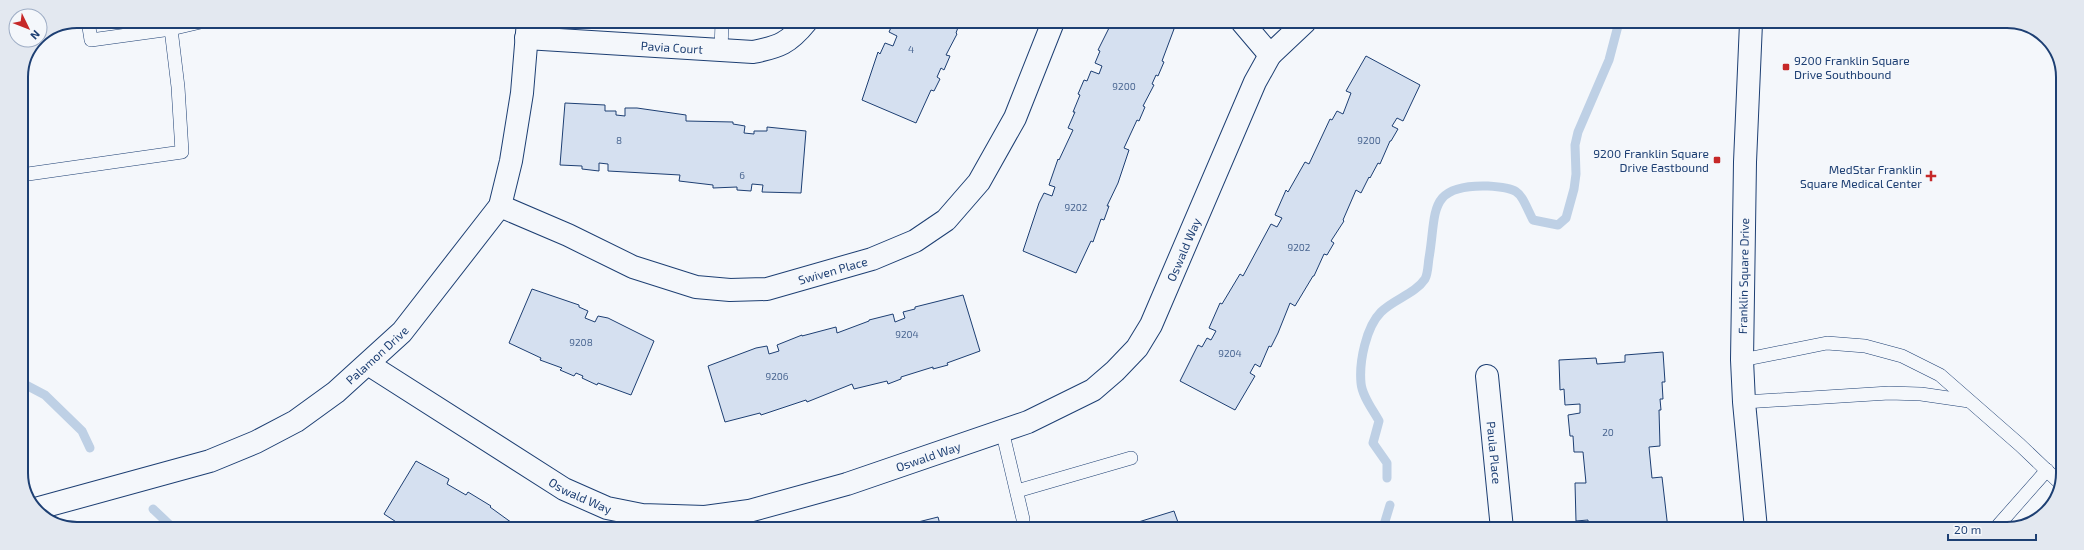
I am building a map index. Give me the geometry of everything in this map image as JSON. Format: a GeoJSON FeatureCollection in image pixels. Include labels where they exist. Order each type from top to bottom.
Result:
{"type":"FeatureCollection","features":[{"type":"Feature","properties":{"kind":"street","name":"Pavia Court"},"geometry":{"type":"LineString","coordinates":[[527,30],[753,52],[776,48],[795,35],[801,28]]}},
{"type":"Feature","properties":{"kind":"street","name":"Swiven Place"},"geometry":{"type":"LineString","coordinates":[[500,206],[568,235],[633,267],[696,287],[730,290],[767,289],[872,259],[915,241],[946,220],[979,182],[1015,118],[1051,28]]}},
{"type":"Feature","properties":{"kind":"street"},"geometry":{"type":"LineString","coordinates":[[1247,28],[1270,55]]}},
{"type":"Feature","properties":{"kind":"street","name":"Oswald Way"},"geometry":{"type":"LineString","coordinates":[[368,364],[564,489],[607,508],[642,515],[705,517],[749,511],[847,484],[1028,422],[1093,390],[1115,371],[1137,348],[1151,325],[1167,290],[1255,82],[1270,55],[1299,28]]}},
{"type":"Feature","properties":{"kind":"street","name":"Franklin Square Drive"},"geometry":{"type":"LineString","coordinates":[[1751,28],[1745,162],[1742,360],[1744,402],[1755,522]]}},
{"type":"Feature","properties":{"kind":"street","name":"Palamon Drive"},"geometry":{"type":"LineString","coordinates":[[42,507],[210,461],[256,442],[296,421],[336,392],[402,332],[500,206],[512,161],[522,93],[527,30]]}},
{"type":"Feature","properties":{"kind":"street","name":"Paula Place"},"geometry":{"type":"LineString","coordinates":[[1487,376],[1501,522]]}},
{"type":"Feature","properties":{"kind":"lane"},"geometry":{"type":"LineString","coordinates":[[89,28],[91,40],[154,28]]}},
{"type":"Feature","properties":{"kind":"lane"},"geometry":{"type":"LineString","coordinates":[[28,174],[182,152],[178,87],[170,28]]}},
{"type":"Feature","properties":{"kind":"lane"},"geometry":{"type":"LineString","coordinates":[[721,50],[722,28]]}},
{"type":"Feature","properties":{"kind":"lane"},"geometry":{"type":"LineString","coordinates":[[1742,360],[1827,343],[1865,346],[1902,356],[1940,375],[2055,478]]}},
{"type":"Feature","properties":{"kind":"lane"},"geometry":{"type":"LineString","coordinates":[[1744,402],[1889,393],[1921,394],[1970,401]]}},
{"type":"Feature","properties":{"kind":"lane"},"geometry":{"type":"LineString","coordinates":[[1002,430],[1023,522]]}},
{"type":"Feature","properties":{"kind":"lane"},"geometry":{"type":"LineString","coordinates":[[1017,491],[1131,458]]}},
{"type":"Feature","properties":{"kind":"lane"},"geometry":{"type":"LineString","coordinates":[[2001,522],[2047,470]]}},
{"type":"Feature","properties":{"kind":"building"},"geometry":{"type":"Polygon","coordinates":[[[891,28],[958,28],[957,34],[946,55],[950,56],[944,70],[941,68],[937,77],[940,79],[934,91],[931,90],[916,123],[862,100],[878,52],[880,54],[885,43],[893,46],[897,36],[889,32],[891,28]]]}},
{"type":"Feature","properties":{"kind":"building"},"geometry":{"type":"Polygon","coordinates":[[[1109,28],[1174,29],[1162,61],[1164,62],[1158,76],[1156,75],[1152,84],[1154,85],[1143,106],[1145,107],[1139,121],[1137,120],[1124,148],[1129,150],[1118,183],[1107,206],[1109,206],[1104,220],[1101,219],[1093,242],[1091,241],[1076,273],[1023,251],[1039,203],[1044,193],[1052,196],[1055,187],[1049,185],[1058,159],[1059,160],[1073,130],[1068,128],[1080,95],[1078,94],[1084,80],[1087,81],[1091,71],[1099,74],[1102,66],[1095,63],[1100,51],[1098,50],[1109,28]]]}},
{"type":"Feature","properties":{"kind":"building"},"geometry":{"type":"Polygon","coordinates":[[[1366,56],[1420,85],[1403,121],[1397,118],[1392,126],[1398,129],[1390,141],[1380,164],[1378,163],[1361,193],[1356,190],[1343,220],[1344,221],[1331,241],[1334,243],[1327,255],[1324,254],[1314,276],[1295,306],[1290,303],[1278,333],[1271,347],[1269,346],[1260,367],[1255,364],[1250,373],[1255,376],[1235,410],[1180,381],[1198,345],[1202,347],[1207,338],[1211,340],[1216,331],[1209,328],[1220,303],[1222,304],[1240,274],[1243,276],[1271,224],[1277,227],[1282,218],[1275,215],[1286,190],[1288,192],[1305,162],[1309,164],[1330,119],[1332,120],[1337,111],[1343,114],[1351,93],[1346,91],[1366,56]]]}},
{"type":"Feature","properties":{"kind":"building"},"geometry":{"type":"Polygon","coordinates":[[[565,103],[605,105],[605,111],[616,111],[616,115],[625,116],[625,108],[637,108],[686,115],[686,121],[733,122],[733,124],[745,126],[744,133],[754,134],[754,131],[767,131],[767,127],[806,131],[801,193],[762,192],[763,185],[752,184],[751,191],[737,190],[737,187],[713,188],[713,185],[679,181],[680,175],[608,171],[608,164],[599,163],[599,171],[582,169],[582,166],[560,165],[565,103]]]}},
{"type":"Feature","properties":{"kind":"building"},"geometry":{"type":"Polygon","coordinates":[[[532,289],[579,305],[579,307],[588,311],[585,318],[595,322],[598,316],[608,318],[654,341],[631,395],[598,383],[597,385],[582,378],[583,376],[576,373],[574,376],[560,370],[562,368],[540,360],[541,358],[509,343],[532,289]]]}},
{"type":"Feature","properties":{"kind":"building"},"geometry":{"type":"Polygon","coordinates":[[[963,295],[980,351],[947,363],[948,365],[933,369],[933,367],[901,377],[901,379],[888,384],[887,381],[854,389],[852,384],[807,402],[806,400],[761,415],[760,413],[725,422],[708,366],[756,348],[767,346],[769,354],[779,351],[777,345],[802,335],[836,327],[837,333],[869,320],[893,314],[895,322],[905,318],[903,312],[915,309],[915,307],[963,295]]]}},
{"type":"Feature","properties":{"kind":"building"},"geometry":{"type":"Polygon","coordinates":[[[1663,352],[1665,382],[1662,382],[1663,399],[1660,399],[1661,410],[1659,410],[1660,446],[1649,447],[1652,478],[1662,477],[1667,522],[1576,521],[1575,483],[1586,483],[1583,452],[1574,452],[1573,436],[1570,436],[1568,415],[1580,413],[1580,404],[1565,405],[1564,389],[1560,390],[1559,360],[1596,358],[1597,364],[1625,362],[1625,355],[1663,352]]]}},
{"type":"Feature","properties":{"kind":"building"},"geometry":{"type":"Polygon","coordinates":[[[416,461],[449,479],[447,484],[466,495],[468,492],[491,506],[490,507],[511,522],[396,522],[384,514],[416,461]]]}},
{"type":"Feature","properties":{"kind":"building"},"geometry":{"type":"Polygon","coordinates":[[[1174,511],[1178,522],[1138,522],[1174,511]]]}},
{"type":"Feature","properties":{"kind":"building"},"geometry":{"type":"Polygon","coordinates":[[[938,517],[939,522],[918,522],[938,517]]]}},
{"type":"Feature","properties":{"kind":"waterway"},"geometry":{"type":"LineString","coordinates":[[1387,478],[1387,463],[1373,443],[1379,421],[1366,398],[1361,383],[1362,355],[1371,326],[1386,307],[1416,289],[1425,279],[1438,204],[1444,196],[1454,190],[1468,187],[1488,186],[1507,188],[1513,190],[1522,197],[1533,220],[1558,225],[1566,218],[1574,189],[1576,174],[1575,145],[1578,132],[1609,60],[1617,28]]}},
{"type":"Feature","properties":{"kind":"waterway"},"geometry":{"type":"LineString","coordinates":[[28,386],[45,395],[82,431],[90,448]]}},
{"type":"Feature","properties":{"kind":"waterway"},"geometry":{"type":"LineString","coordinates":[[1385,522],[1390,505]]}},
{"type":"Feature","properties":{"kind":"waterway"},"geometry":{"type":"LineString","coordinates":[[153,509],[167,522]]}},
{"type":"Feature","properties":{"kind":"place","name":"9200 Franklin Square Drive Southbound"},"geometry":{"type":"Point","coordinates":[1786,67]}},
{"type":"Feature","properties":{"kind":"place","name":"9200 Franklin Square Drive Eastbound"},"geometry":{"type":"Point","coordinates":[1717,160]}},
{"type":"Feature","properties":{"kind":"place","name":"MedStar Franklin Square Medical Center"},"geometry":{"type":"Point","coordinates":[1931,176]}}]}
